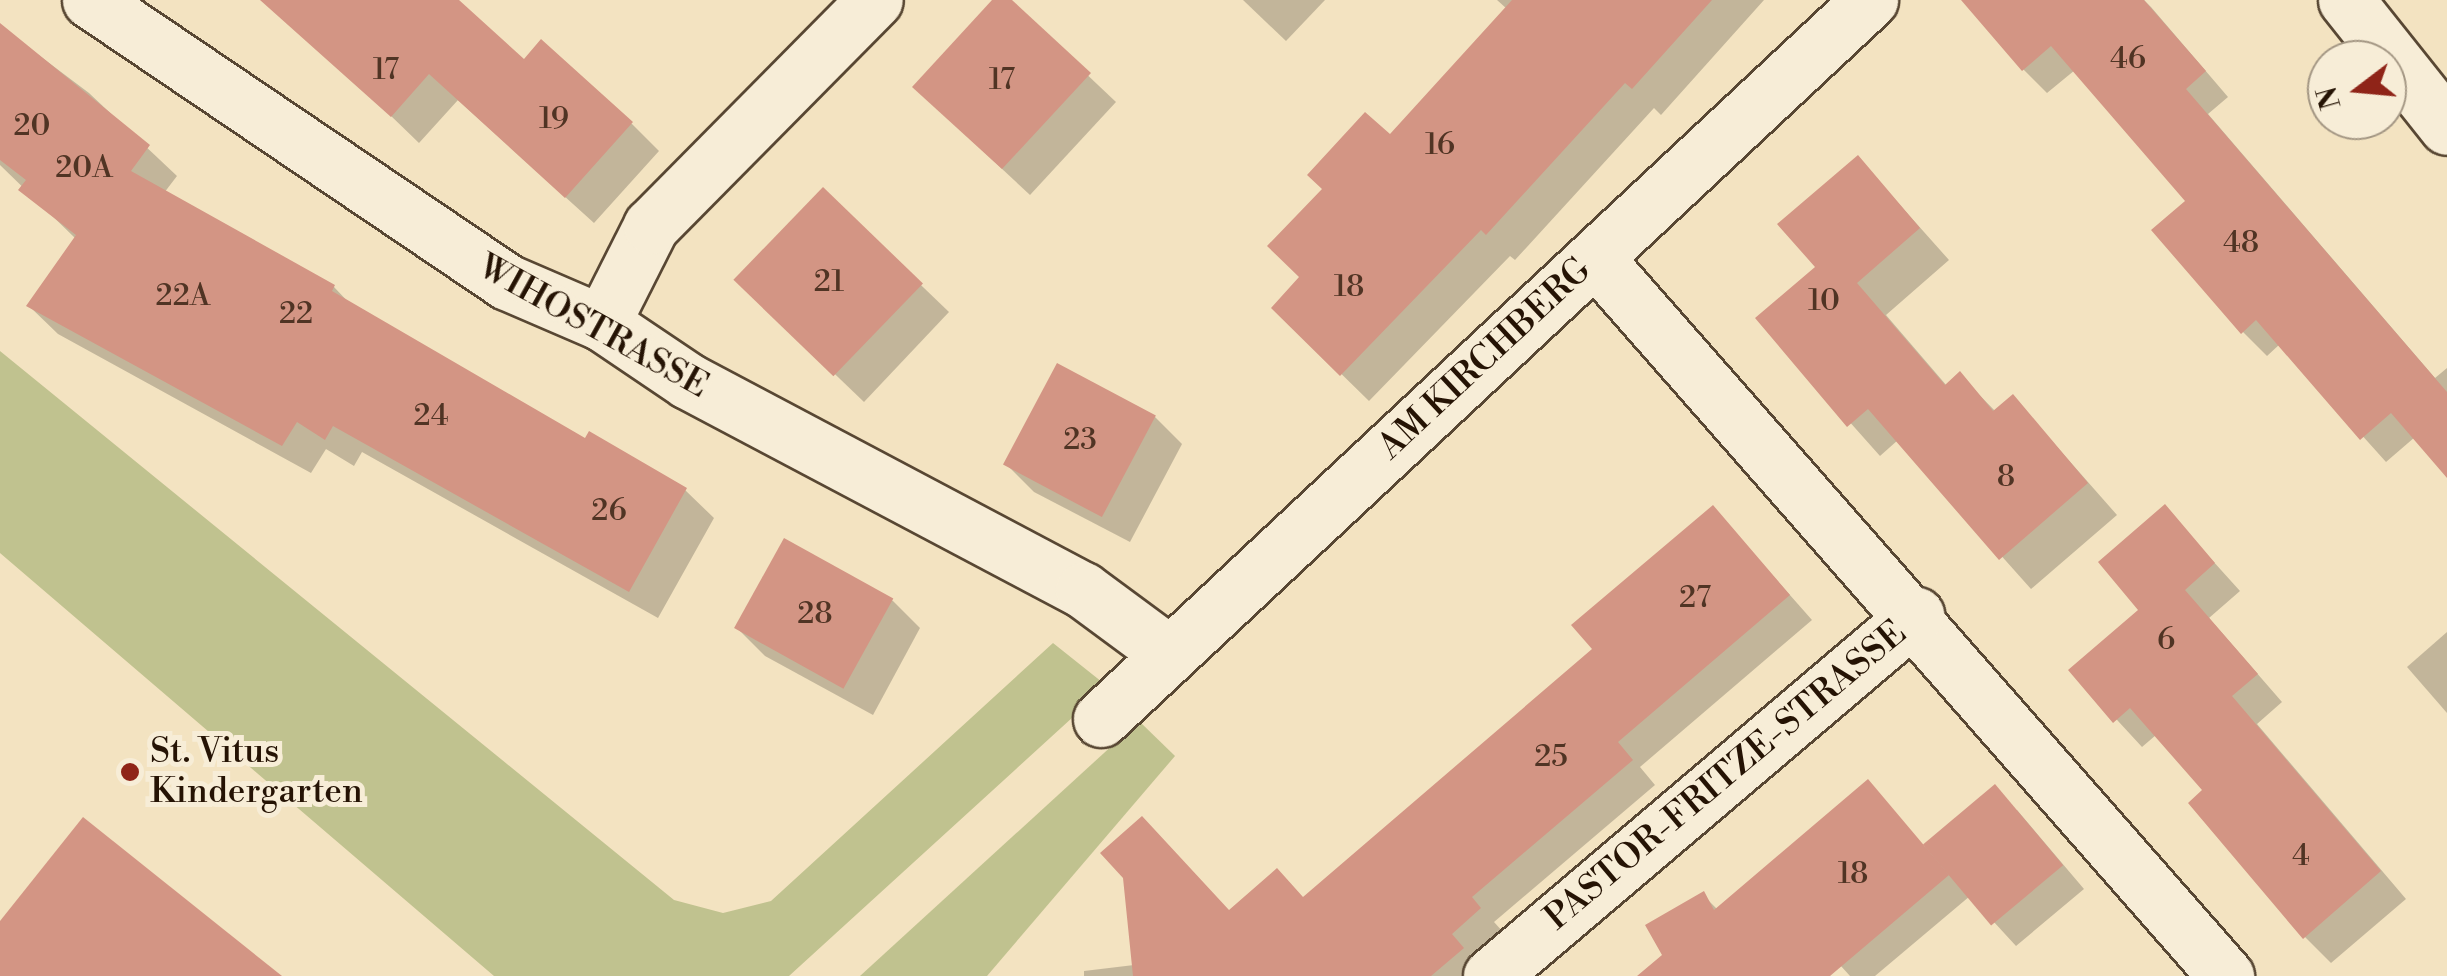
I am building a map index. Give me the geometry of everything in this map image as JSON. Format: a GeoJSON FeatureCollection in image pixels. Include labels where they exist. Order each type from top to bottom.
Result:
{"type":"FeatureCollection","features":[{"type":"Feature","properties":{"kind":"street","name":"WIHOSTRASSE"},"geometry":{"type":"LineString","coordinates":[[90,0],[507,282],[602,323],[688,381],[1083,590],[1167,652]]}},
{"type":"Feature","properties":{"kind":"street"},"geometry":{"type":"LineString","coordinates":[[602,323],[651,226],[875,0]]}},
{"type":"Feature","properties":{"kind":"street","name":"AM KIRCHBERG"},"geometry":{"type":"LineString","coordinates":[[1100,718],[1870,0]]}},
{"type":"Feature","properties":{"kind":"street"},"geometry":{"type":"LineString","coordinates":[[2346,0],[2447,127]]}},
{"type":"Feature","properties":{"kind":"street","name":"PASTOR-FRITZE-STRASSE"},"geometry":{"type":"LineString","coordinates":[[1595,258],[1916,615],[2226,976]]}},
{"type":"Feature","properties":{"kind":"street","name":"PASTOR-FRITZE-STRASSE"},"geometry":{"type":"LineString","coordinates":[[1491,976],[1916,615]]}},
{"type":"Feature","properties":{"kind":"green space"},"geometry":{"type":"Polygon","coordinates":[[[0,351],[674,900],[723,913],[771,901],[1053,643],[1107,686],[789,976],[494,976],[0,553],[0,351]]]}},
{"type":"Feature","properties":{"kind":"green space"},"geometry":{"type":"Polygon","coordinates":[[[1139,721],[1175,756],[987,976],[860,976],[1139,721]]]}},
{"type":"Feature","properties":{"kind":"building"},"geometry":{"type":"Polygon","coordinates":[[[260,0],[459,0],[524,59],[541,39],[633,122],[565,198],[429,74],[391,117],[260,0]]]}},
{"type":"Feature","properties":{"kind":"building"},"geometry":{"type":"Polygon","coordinates":[[[992,0],[1012,0],[1091,73],[1002,169],[912,87],[992,0]]]}},
{"type":"Feature","properties":{"kind":"building"},"geometry":{"type":"Polygon","coordinates":[[[1512,0],[1712,0],[1632,89],[1625,83],[1486,235],[1481,230],[1340,376],[1271,308],[1299,277],[1267,246],[1322,189],[1307,175],[1365,112],[1390,134],[1512,0]]]}},
{"type":"Feature","properties":{"kind":"building"},"geometry":{"type":"Polygon","coordinates":[[[1961,0],[2144,0],[2206,71],[2186,89],[2447,392],[2447,478],[2391,413],[2360,440],[2256,320],[2241,334],[2151,230],[2185,201],[2051,46],[2022,71],[1961,0]]]}},
{"type":"Feature","properties":{"kind":"building"},"geometry":{"type":"Polygon","coordinates":[[[0,23],[150,145],[131,171],[335,285],[332,291],[585,438],[589,431],[687,488],[629,592],[333,426],[325,440],[297,422],[282,446],[26,306],[76,235],[18,190],[26,180],[0,160],[0,23]]]}},
{"type":"Feature","properties":{"kind":"building"},"geometry":{"type":"Polygon","coordinates":[[[1858,155],[1920,228],[1857,283],[1945,385],[1960,371],[1993,411],[2013,394],[2088,483],[1999,560],[1868,409],[1847,427],[1755,318],[1815,267],[1777,224],[1858,155]]]}},
{"type":"Feature","properties":{"kind":"building"},"geometry":{"type":"Polygon","coordinates":[[[823,187],[923,284],[833,376],[733,280],[823,187]]]}},
{"type":"Feature","properties":{"kind":"building"},"geometry":{"type":"Polygon","coordinates":[[[1057,363],[1156,416],[1102,517],[1003,465],[1057,363]]]}},
{"type":"Feature","properties":{"kind":"building"},"geometry":{"type":"Polygon","coordinates":[[[2165,504],[2215,563],[2185,590],[2258,674],[2232,696],[2381,871],[2303,939],[2188,803],[2202,790],[2130,708],[2113,723],[2068,670],[2138,610],[2098,562],[2165,504]]]}},
{"type":"Feature","properties":{"kind":"building"},"geometry":{"type":"Polygon","coordinates":[[[1713,505],[1790,595],[1618,742],[1633,760],[1472,897],[1481,908],[1452,934],[1464,948],[1431,976],[1133,976],[1123,878],[1100,853],[1142,816],[1229,910],[1277,868],[1303,897],[1592,649],[1571,625],[1713,505]]]}},
{"type":"Feature","properties":{"kind":"building"},"geometry":{"type":"Polygon","coordinates":[[[784,538],[893,599],[843,689],[734,628],[784,538]]]}},
{"type":"Feature","properties":{"kind":"building"},"geometry":{"type":"Polygon","coordinates":[[[1868,779],[1949,875],[1830,976],[1637,976],[1662,955],[1645,925],[1704,891],[1714,910],[1868,779]]]}},
{"type":"Feature","properties":{"kind":"building"},"geometry":{"type":"Polygon","coordinates":[[[1995,784],[2063,865],[1991,926],[1923,844],[1995,784]]]}},
{"type":"Feature","properties":{"kind":"building"},"geometry":{"type":"Polygon","coordinates":[[[83,817],[282,976],[0,976],[0,921],[83,817]]]}},
{"type":"Feature","properties":{"kind":"place","name":"St. Vitus Kindergarten"},"geometry":{"type":"Point","coordinates":[130,772]}}]}
